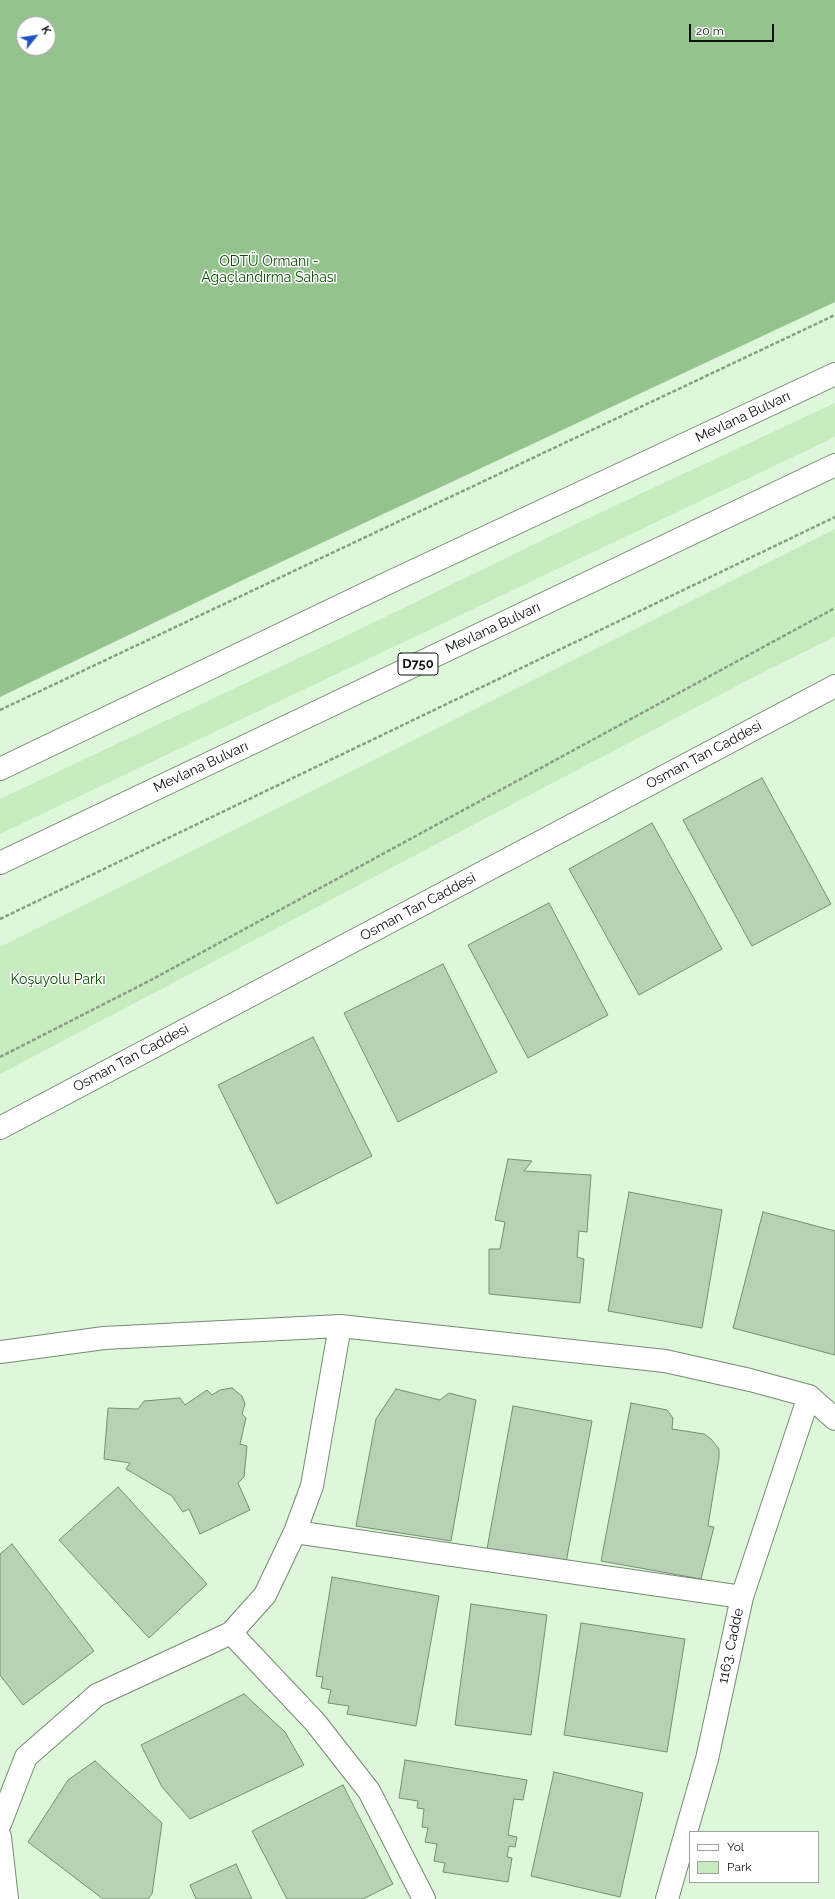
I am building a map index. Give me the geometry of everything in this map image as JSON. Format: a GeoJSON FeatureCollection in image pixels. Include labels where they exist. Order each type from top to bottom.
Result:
{"type":"FeatureCollection","features":[{"type":"Feature","properties":{"kind":"main road","name":"Mevlana Bulvarı"},"geometry":{"type":"LineString","coordinates":[[0,769],[392,581],[835,374]]}},
{"type":"Feature","properties":{"kind":"main road","name":"Mevlana Bulvarı"},"geometry":{"type":"LineString","coordinates":[[0,863],[835,465]]}},
{"type":"Feature","properties":{"kind":"main road","name":"Osman Tan Caddesi"},"geometry":{"type":"LineString","coordinates":[[0,1128],[835,686]]}},
{"type":"Feature","properties":{"kind":"main road"},"geometry":{"type":"LineString","coordinates":[[0,1352],[104,1338],[340,1326],[665,1361],[750,1380],[809,1396],[835,1419]]}},
{"type":"Feature","properties":{"kind":"main road"},"geometry":{"type":"LineString","coordinates":[[0,1824],[26,1757],[96,1695],[231,1633],[265,1594],[295,1532],[312,1486],[340,1326]]}},
{"type":"Feature","properties":{"kind":"main road","name":"1163. Cadde"},"geometry":{"type":"LineString","coordinates":[[667,1899],[707,1759],[742,1597],[809,1396]]}},
{"type":"Feature","properties":{"kind":"main road"},"geometry":{"type":"LineString","coordinates":[[295,1532],[742,1597]]}},
{"type":"Feature","properties":{"kind":"main road"},"geometry":{"type":"LineString","coordinates":[[231,1633],[316,1722],[369,1790],[424,1899]]}},
{"type":"Feature","properties":{"kind":"main road"},"geometry":{"type":"LineString","coordinates":[[0,1837],[7,1899]]}},
{"type":"Feature","properties":{"kind":"path"},"geometry":{"type":"LineString","coordinates":[[0,710],[835,315]]}},
{"type":"Feature","properties":{"kind":"path"},"geometry":{"type":"LineString","coordinates":[[0,919],[835,518]]}},
{"type":"Feature","properties":{"kind":"path"},"geometry":{"type":"LineString","coordinates":[[0,1058],[151,980],[835,608]]}},
{"type":"Feature","properties":{"kind":"green space","name":"ODTÜ Ormanı - Ağaçlandırma Sahası"},"geometry":{"type":"Polygon","coordinates":[[[0,0],[835,0],[835,302],[247,578],[0,697],[0,0]]]}},
{"type":"Feature","properties":{"kind":"green space"},"geometry":{"type":"Polygon","coordinates":[[[835,403],[835,437],[0,834],[0,799],[354,632],[578,523],[835,403]]]}},
{"type":"Feature","properties":{"kind":"green space","name":"Koşuyolu Parkı"},"geometry":{"type":"Polygon","coordinates":[[[835,529],[835,637],[769,669],[0,1074],[0,947],[835,529]]]}},
{"type":"Feature","properties":{"kind":"building"},"geometry":{"type":"Polygon","coordinates":[[[762,778],[831,904],[752,946],[683,820],[762,778]]]}},
{"type":"Feature","properties":{"kind":"building"},"geometry":{"type":"Polygon","coordinates":[[[652,823],[722,949],[639,995],[569,869],[652,823]]]}},
{"type":"Feature","properties":{"kind":"building"},"geometry":{"type":"Polygon","coordinates":[[[549,903],[608,1015],[528,1058],[468,945],[549,903]]]}},
{"type":"Feature","properties":{"kind":"building"},"geometry":{"type":"Polygon","coordinates":[[[443,964],[497,1072],[398,1122],[344,1013],[443,964]]]}},
{"type":"Feature","properties":{"kind":"building"},"geometry":{"type":"Polygon","coordinates":[[[313,1037],[372,1156],[277,1204],[218,1085],[313,1037]]]}},
{"type":"Feature","properties":{"kind":"building"},"geometry":{"type":"Polygon","coordinates":[[[508,1159],[532,1161],[524,1171],[591,1175],[587,1232],[579,1231],[577,1257],[584,1259],[580,1303],[489,1294],[489,1249],[500,1249],[505,1222],[495,1220],[508,1159]]]}},
{"type":"Feature","properties":{"kind":"building"},"geometry":{"type":"Polygon","coordinates":[[[629,1192],[722,1210],[702,1328],[608,1311],[629,1192]]]}},
{"type":"Feature","properties":{"kind":"building"},"geometry":{"type":"Polygon","coordinates":[[[763,1212],[835,1231],[835,1355],[733,1328],[763,1212]]]}},
{"type":"Feature","properties":{"kind":"building"},"geometry":{"type":"Polygon","coordinates":[[[232,1388],[242,1396],[245,1404],[242,1414],[246,1418],[240,1444],[247,1446],[244,1477],[238,1483],[250,1510],[200,1534],[189,1509],[183,1512],[172,1496],[126,1469],[130,1463],[104,1459],[108,1408],[138,1409],[144,1401],[180,1398],[185,1405],[207,1390],[212,1395],[220,1390],[232,1388]]]}},
{"type":"Feature","properties":{"kind":"building"},"geometry":{"type":"Polygon","coordinates":[[[396,1389],[440,1400],[449,1393],[476,1400],[451,1541],[356,1526],[376,1419],[396,1389]]]}},
{"type":"Feature","properties":{"kind":"building"},"geometry":{"type":"Polygon","coordinates":[[[631,1403],[667,1410],[673,1418],[672,1429],[704,1434],[711,1439],[719,1449],[719,1458],[708,1526],[714,1527],[701,1579],[601,1561],[631,1403]]]}},
{"type":"Feature","properties":{"kind":"building"},"geometry":{"type":"Polygon","coordinates":[[[513,1406],[592,1421],[566,1563],[487,1549],[513,1406]]]}},
{"type":"Feature","properties":{"kind":"building"},"geometry":{"type":"Polygon","coordinates":[[[118,1487],[207,1584],[149,1638],[59,1540],[118,1487]]]}},
{"type":"Feature","properties":{"kind":"building"},"geometry":{"type":"Polygon","coordinates":[[[12,1544],[94,1651],[23,1705],[0,1675],[0,1554],[12,1544]]]}},
{"type":"Feature","properties":{"kind":"building"},"geometry":{"type":"Polygon","coordinates":[[[332,1577],[439,1596],[416,1726],[347,1714],[349,1706],[328,1703],[331,1690],[321,1688],[323,1677],[316,1676],[332,1577]]]}},
{"type":"Feature","properties":{"kind":"building"},"geometry":{"type":"Polygon","coordinates":[[[471,1604],[547,1615],[531,1735],[455,1725],[471,1604]]]}},
{"type":"Feature","properties":{"kind":"building"},"geometry":{"type":"Polygon","coordinates":[[[581,1623],[685,1639],[667,1752],[564,1735],[581,1623]]]}},
{"type":"Feature","properties":{"kind":"building"},"geometry":{"type":"Polygon","coordinates":[[[244,1694],[285,1732],[304,1765],[190,1819],[162,1787],[141,1745],[244,1694]]]}},
{"type":"Feature","properties":{"kind":"building"},"geometry":{"type":"Polygon","coordinates":[[[405,1760],[527,1780],[523,1800],[514,1799],[508,1835],[517,1837],[515,1847],[509,1846],[507,1857],[512,1858],[508,1882],[443,1872],[445,1863],[434,1861],[437,1844],[425,1842],[428,1828],[422,1827],[424,1809],[417,1808],[418,1801],[399,1798],[405,1760]]]}},
{"type":"Feature","properties":{"kind":"building"},"geometry":{"type":"Polygon","coordinates":[[[95,1761],[162,1823],[152,1894],[148,1899],[103,1899],[28,1842],[68,1780],[95,1761]]]}},
{"type":"Feature","properties":{"kind":"building"},"geometry":{"type":"Polygon","coordinates":[[[554,1772],[643,1793],[620,1897],[531,1876],[554,1772]]]}},
{"type":"Feature","properties":{"kind":"building"},"geometry":{"type":"Polygon","coordinates":[[[343,1785],[393,1884],[363,1899],[287,1899],[252,1831],[343,1785]]]}},
{"type":"Feature","properties":{"kind":"building"},"geometry":{"type":"Polygon","coordinates":[[[236,1864],[252,1899],[196,1899],[190,1885],[236,1864]]]}}]}
